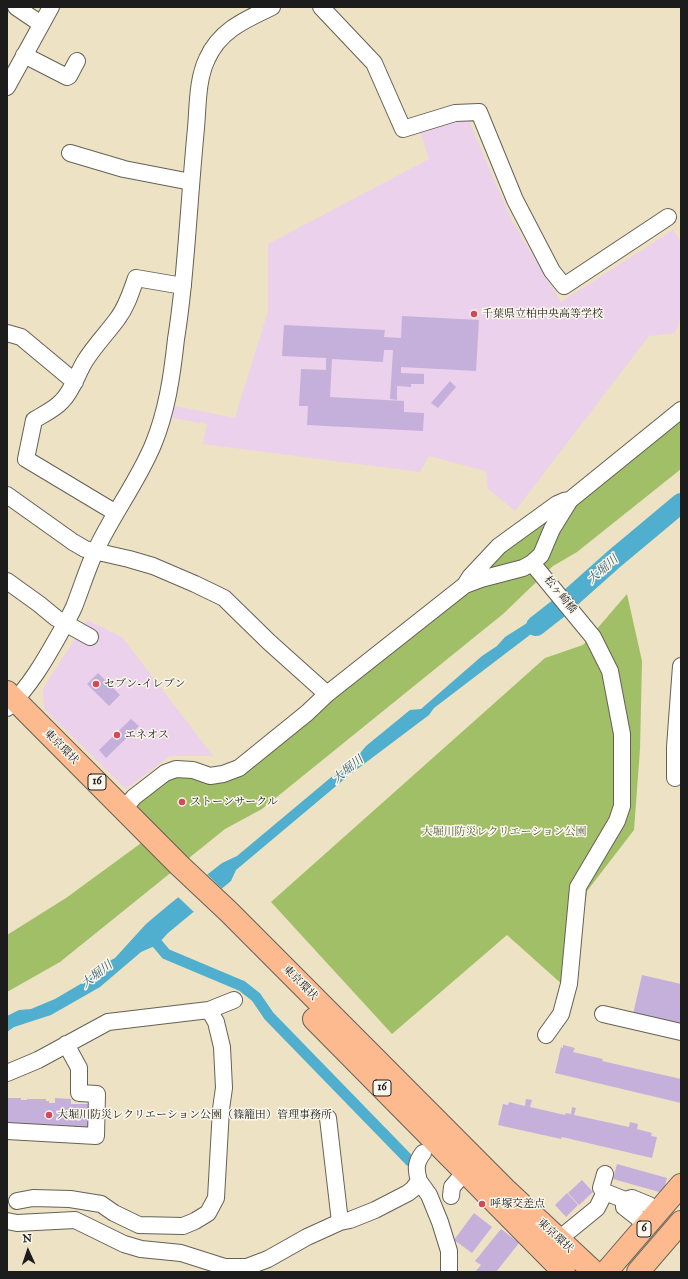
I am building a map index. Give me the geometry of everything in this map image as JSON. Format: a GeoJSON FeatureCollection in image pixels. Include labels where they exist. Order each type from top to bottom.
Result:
{"type":"FeatureCollection","features":[{"type":"Feature","properties":{"kind":"highway","name":"東京環状"},"geometry":{"type":"LineString","coordinates":[[9,703],[124,809],[174,869]]}},
{"type":"Feature","properties":{"kind":"highway","name":"東京環状"},"geometry":{"type":"LineString","coordinates":[[9,703],[174,869],[505,1189],[594,1272]]}},
{"type":"Feature","properties":{"kind":"highway","name":"東京環状"},"geometry":{"type":"LineString","coordinates":[[224,917],[464,1172],[564,1272]]}},
{"type":"Feature","properties":{"kind":"highway","name":"6"},"geometry":{"type":"LineString","coordinates":[[606,1272],[681,1185]]}},
{"type":"Feature","properties":{"kind":"highway","name":"6"},"geometry":{"type":"LineString","coordinates":[[622,1272],[681,1204]]}},
{"type":"Feature","properties":{"kind":"highway","name":"6"},"geometry":{"type":"LineString","coordinates":[[638,1272],[681,1222]]}},
{"type":"Feature","properties":{"kind":"highway"},"geometry":{"type":"LineString","coordinates":[[652,1272],[681,1239]]}},
{"type":"Feature","properties":{"kind":"street"},"geometry":{"type":"LineString","coordinates":[[16,7],[41,24]]}},
{"type":"Feature","properties":{"kind":"street"},"geometry":{"type":"LineString","coordinates":[[7,87],[11,68],[24,55],[50,7]]}},
{"type":"Feature","properties":{"kind":"street"},"geometry":{"type":"LineString","coordinates":[[9,703],[33,677],[73,609],[95,552],[131,489],[153,444],[167,401],[183,286],[191,182],[202,72],[212,49],[226,32],[239,23],[272,7]]}},
{"type":"Feature","properties":{"kind":"street"},"geometry":{"type":"LineString","coordinates":[[321,7],[374,63],[403,129],[455,113],[479,112],[515,200],[552,271],[564,286],[668,217]]}},
{"type":"Feature","properties":{"kind":"street"},"geometry":{"type":"LineString","coordinates":[[24,55],[67,77],[69,76],[77,60]]}},
{"type":"Feature","properties":{"kind":"street"},"geometry":{"type":"LineString","coordinates":[[70,153],[124,169],[191,182]]}},
{"type":"Feature","properties":{"kind":"street"},"geometry":{"type":"LineString","coordinates":[[116,513],[26,459],[34,420],[52,410],[63,401],[75,382],[84,362],[119,317],[129,299],[136,278],[183,286]]}},
{"type":"Feature","properties":{"kind":"street"},"geometry":{"type":"LineString","coordinates":[[7,333],[21,337],[75,382]]}},
{"type":"Feature","properties":{"kind":"street"},"geometry":{"type":"LineString","coordinates":[[124,809],[134,797],[165,773],[176,769],[193,770],[210,776],[223,774],[239,768],[327,694],[465,585],[481,579],[536,566],[552,529],[570,500],[681,410]]}},
{"type":"Feature","properties":{"kind":"street"},"geometry":{"type":"LineString","coordinates":[[7,495],[85,549],[153,566],[224,598],[269,642],[327,694]]}},
{"type":"Feature","properties":{"kind":"street"},"geometry":{"type":"LineString","coordinates":[[465,585],[470,576],[499,546],[557,504],[570,500]]}},
{"type":"Feature","properties":{"kind":"street","name":"松ヶ崎橋"},"geometry":{"type":"LineString","coordinates":[[536,566],[593,637],[610,671],[622,734],[622,806],[615,817],[617,821],[578,887],[569,984],[561,1014],[546,1035]]}},
{"type":"Feature","properties":{"kind":"street"},"geometry":{"type":"LineString","coordinates":[[7,581],[56,618],[90,637]]}},
{"type":"Feature","properties":{"kind":"street"},"geometry":{"type":"LineString","coordinates":[[675,778],[678,748],[681,666]]}},
{"type":"Feature","properties":{"kind":"street"},"geometry":{"type":"LineString","coordinates":[[7,1073],[38,1060],[108,1022],[209,1010],[234,1000]]}},
{"type":"Feature","properties":{"kind":"street"},"geometry":{"type":"LineString","coordinates":[[209,1010],[216,1022],[222,1047],[224,1088],[221,1109],[216,1198],[208,1213],[183,1226],[139,1225],[114,1213],[101,1204],[70,1199],[33,1198],[12,1201],[12,1222],[75,1220],[124,1244],[141,1249],[181,1253],[224,1267],[247,1267],[268,1259],[307,1237],[340,1222],[350,1220],[375,1210],[408,1193],[419,1181]]}},
{"type":"Feature","properties":{"kind":"street"},"geometry":{"type":"LineString","coordinates":[[603,1014],[681,1032]]}},
{"type":"Feature","properties":{"kind":"street"},"geometry":{"type":"LineString","coordinates":[[7,1131],[96,1136],[97,1094],[79,1093],[79,1068],[66,1044]]}},
{"type":"Feature","properties":{"kind":"street"},"geometry":{"type":"LineString","coordinates":[[328,1118],[340,1222]]}},
{"type":"Feature","properties":{"kind":"street"},"geometry":{"type":"LineString","coordinates":[[422,1153],[417,1161],[416,1170],[419,1181],[429,1194],[440,1222],[449,1250],[449,1272]]}},
{"type":"Feature","properties":{"kind":"street"},"geometry":{"type":"LineString","coordinates":[[451,1196],[452,1187],[464,1172]]}},
{"type":"Feature","properties":{"kind":"street"},"geometry":{"type":"LineString","coordinates":[[606,1174],[601,1188],[605,1192],[625,1200],[624,1206],[652,1219]]}},
{"type":"Feature","properties":{"kind":"street"},"geometry":{"type":"LineString","coordinates":[[559,1240],[569,1230],[597,1208],[605,1192]]}},
{"type":"Feature","properties":{"kind":"shaded area","name":"千葉県立柏中央高等学校"},"geometry":{"type":"Polygon","coordinates":[[[452,121],[469,121],[512,221],[561,302],[673,230],[681,243],[681,317],[675,333],[649,336],[515,511],[488,489],[486,471],[429,456],[420,472],[203,444],[207,424],[172,418],[175,406],[235,418],[268,311],[268,244],[429,159],[420,131],[452,121]]]}},
{"type":"Feature","properties":{"kind":"shaded area"},"geometry":{"type":"Polygon","coordinates":[[[87,620],[122,637],[213,756],[170,756],[126,789],[44,709],[43,689],[87,620]]]}},
{"type":"Feature","properties":{"kind":"green space"},"geometry":{"type":"Polygon","coordinates":[[[681,414],[681,469],[577,552],[553,566],[503,614],[262,809],[225,829],[60,962],[7,992],[7,935],[66,898],[159,830],[135,804],[167,776],[217,779],[498,552],[681,414]]]}},
{"type":"Feature","properties":{"kind":"green space","name":"大堀川防災レクリエーション公園"},"geometry":{"type":"Polygon","coordinates":[[[627,594],[642,661],[640,749],[634,830],[587,891],[573,991],[564,986],[507,935],[392,1034],[271,902],[545,658],[583,645],[627,594]]]}},
{"type":"Feature","properties":{"kind":"water"},"geometry":{"type":"Polygon","coordinates":[[[554,606],[560,612],[434,708],[429,715],[348,776],[236,870],[231,881],[168,933],[157,945],[141,952],[100,987],[51,1015],[14,1027],[7,1032],[7,1016],[19,1010],[31,1009],[55,999],[89,979],[102,965],[115,958],[146,924],[171,903],[222,863],[237,856],[341,769],[352,763],[366,746],[410,710],[421,709],[482,656],[497,646],[505,637],[554,606]]]}},
{"type":"Feature","properties":{"kind":"pier"},"geometry":{"type":"Polygon","coordinates":[[[206,873],[223,890],[195,913],[177,896],[206,873]]]}},
{"type":"Feature","properties":{"kind":"building"},"geometry":{"type":"Polygon","coordinates":[[[402,316],[479,320],[476,371],[401,367],[401,373],[424,374],[424,384],[411,384],[411,387],[397,386],[397,400],[390,399],[393,350],[384,350],[383,362],[332,359],[330,397],[404,401],[404,412],[424,413],[423,431],[307,425],[308,406],[299,406],[301,369],[326,370],[326,358],[282,356],[284,325],[385,330],[384,337],[401,338],[402,316]]]}},
{"type":"Feature","properties":{"kind":"building"},"geometry":{"type":"Polygon","coordinates":[[[450,381],[456,387],[438,408],[431,403],[450,381]]]}},
{"type":"Feature","properties":{"kind":"building"},"geometry":{"type":"Polygon","coordinates":[[[98,673],[120,695],[109,706],[87,684],[98,673]]]}},
{"type":"Feature","properties":{"kind":"building"},"geometry":{"type":"Polygon","coordinates":[[[131,719],[139,726],[106,758],[99,750],[131,719]]]}},
{"type":"Feature","properties":{"kind":"building"},"geometry":{"type":"Polygon","coordinates":[[[642,975],[681,984],[681,1025],[633,1014],[642,975]]]}},
{"type":"Feature","properties":{"kind":"building"},"geometry":{"type":"Polygon","coordinates":[[[563,1045],[575,1048],[573,1052],[603,1059],[602,1061],[681,1079],[681,1103],[555,1073],[561,1047],[563,1048],[563,1045]]]}},
{"type":"Feature","properties":{"kind":"building","name":"大堀川防災レクリエーション公園（篠籠田）管理事務所"},"geometry":{"type":"Polygon","coordinates":[[[7,1098],[21,1098],[21,1100],[46,1099],[49,1103],[55,1103],[55,1098],[71,1099],[71,1104],[91,1104],[89,1130],[7,1126],[7,1098]]]}},
{"type":"Feature","properties":{"kind":"building"},"geometry":{"type":"Polygon","coordinates":[[[526,1099],[532,1100],[530,1107],[565,1115],[566,1113],[571,1114],[572,1107],[576,1108],[574,1115],[629,1127],[630,1122],[638,1124],[637,1129],[652,1133],[651,1136],[657,1137],[652,1158],[562,1137],[561,1139],[498,1125],[503,1104],[508,1105],[509,1102],[525,1106],[526,1099]]]}},
{"type":"Feature","properties":{"kind":"building"},"geometry":{"type":"Polygon","coordinates":[[[617,1164],[667,1178],[663,1193],[613,1179],[617,1164]]]}},
{"type":"Feature","properties":{"kind":"building"},"geometry":{"type":"Polygon","coordinates":[[[582,1180],[593,1192],[579,1205],[568,1193],[582,1180]]]}},
{"type":"Feature","properties":{"kind":"building"},"geometry":{"type":"Polygon","coordinates":[[[567,1193],[578,1205],[566,1217],[555,1205],[567,1193]]]}},
{"type":"Feature","properties":{"kind":"building"},"geometry":{"type":"Polygon","coordinates":[[[474,1213],[492,1227],[472,1253],[454,1240],[474,1213]]]}},
{"type":"Feature","properties":{"kind":"building"},"geometry":{"type":"Polygon","coordinates":[[[501,1229],[519,1243],[496,1272],[475,1272],[481,1265],[475,1261],[501,1229]]]}},
{"type":"Feature","properties":{"kind":"waterway","name":"大堀川"},"geometry":{"type":"LineString","coordinates":[[536,626],[681,503]]}},
{"type":"Feature","properties":{"kind":"waterway"},"geometry":{"type":"LineString","coordinates":[[150,935],[166,954],[242,986],[256,997],[269,1016],[410,1161]]}},
{"type":"Feature","properties":{"kind":"place","name":"千葉県立柏中央高等学校"},"geometry":{"type":"Point","coordinates":[474,314]}},
{"type":"Feature","properties":{"kind":"place","name":"セブン-イレブン"},"geometry":{"type":"Point","coordinates":[96,684]}},
{"type":"Feature","properties":{"kind":"place","name":"エネオス"},"geometry":{"type":"Point","coordinates":[117,735]}},
{"type":"Feature","properties":{"kind":"place","name":"ストーンサークル"},"geometry":{"type":"Point","coordinates":[182,802]}},
{"type":"Feature","properties":{"kind":"place","name":"大堀川防災レクリエーション公園（篠籠田）管理事務所"},"geometry":{"type":"Point","coordinates":[49,1115]}},
{"type":"Feature","properties":{"kind":"place","name":"呼塚交差点"},"geometry":{"type":"Point","coordinates":[482,1204]}}]}
